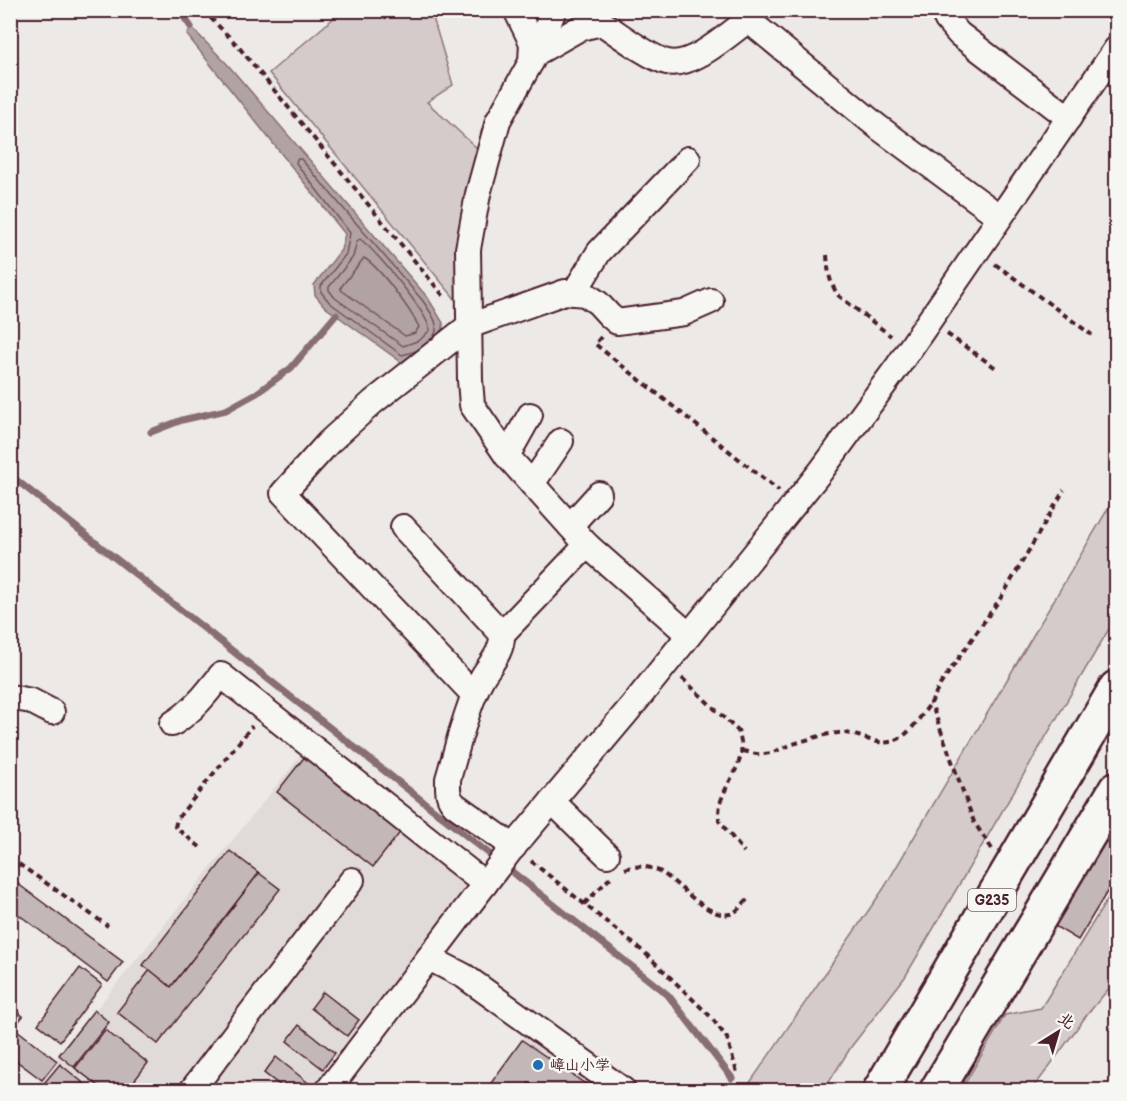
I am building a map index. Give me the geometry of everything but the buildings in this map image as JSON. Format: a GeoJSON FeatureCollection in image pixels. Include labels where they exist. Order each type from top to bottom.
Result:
{"type":"FeatureCollection","features":[{"type":"Feature","properties":{"kind":"highway","name":"G235"},"geometry":{"type":"LineString","coordinates":[[880,1090],[1010,870],[1112,705]]}},
{"type":"Feature","properties":{"kind":"highway"},"geometry":{"type":"LineString","coordinates":[[938,1090],[1116,789]]}},
{"type":"Feature","properties":{"kind":"street"},"geometry":{"type":"LineString","coordinates":[[516,10],[532,44],[534,57]]}},
{"type":"Feature","properties":{"kind":"street"},"geometry":{"type":"LineString","coordinates":[[554,10],[534,57],[498,121],[478,194],[468,249],[472,405],[507,456],[587,545],[689,635]]}},
{"type":"Feature","properties":{"kind":"street"},"geometry":{"type":"LineString","coordinates":[[942,10],[959,34],[1069,117]]}},
{"type":"Feature","properties":{"kind":"street"},"geometry":{"type":"LineString","coordinates":[[604,17],[602,23],[637,46],[667,62],[679,62],[702,54],[743,15],[878,127],[1000,217]]}},
{"type":"Feature","properties":{"kind":"street"},"geometry":{"type":"LineString","coordinates":[[534,57],[580,28],[604,17]]}},
{"type":"Feature","properties":{"kind":"street"},"geometry":{"type":"LineString","coordinates":[[328,1090],[512,849],[666,664],[795,503],[909,350],[1116,49]]}},
{"type":"Feature","properties":{"kind":"street"},"geometry":{"type":"LineString","coordinates":[[574,293],[599,252],[688,159]]}},
{"type":"Feature","properties":{"kind":"street"},"geometry":{"type":"LineString","coordinates":[[474,695],[283,493],[329,442],[373,402],[469,326],[565,292],[585,294],[617,322],[684,313],[711,301]]}},
{"type":"Feature","properties":{"kind":"street"},"geometry":{"type":"LineString","coordinates":[[507,456],[530,415]]}},
{"type":"Feature","properties":{"kind":"street"},"geometry":{"type":"LineString","coordinates":[[532,484],[561,441]]}},
{"type":"Feature","properties":{"kind":"street"},"geometry":{"type":"LineString","coordinates":[[570,526],[599,494]]}},
{"type":"Feature","properties":{"kind":"street"},"geometry":{"type":"LineString","coordinates":[[403,527],[502,634],[502,643],[474,695],[448,779],[449,799],[512,849]]}},
{"type":"Feature","properties":{"kind":"street"},"geometry":{"type":"LineString","coordinates":[[502,634],[587,545]]}},
{"type":"Feature","properties":{"kind":"street"},"geometry":{"type":"LineString","coordinates":[[172,723],[192,710],[221,675],[487,881]]}},
{"type":"Feature","properties":{"kind":"street"},"geometry":{"type":"LineString","coordinates":[[10,697],[31,701],[52,712]]}},
{"type":"Feature","properties":{"kind":"street"},"geometry":{"type":"LineString","coordinates":[[552,801],[614,866]]}},
{"type":"Feature","properties":{"kind":"street"},"geometry":{"type":"LineString","coordinates":[[192,1090],[352,880]]}},
{"type":"Feature","properties":{"kind":"street"},"geometry":{"type":"LineString","coordinates":[[429,958],[464,976],[623,1090]]}},
{"type":"Feature","properties":{"kind":"path"},"geometry":{"type":"LineString","coordinates":[[203,10],[237,45],[469,326]]}},
{"type":"Feature","properties":{"kind":"path"},"geometry":{"type":"LineString","coordinates":[[977,251],[1092,335]]}},
{"type":"Feature","properties":{"kind":"path"},"geometry":{"type":"LineString","coordinates":[[827,255],[828,274],[839,296],[909,350]]}},
{"type":"Feature","properties":{"kind":"path"},"geometry":{"type":"LineString","coordinates":[[614,320],[595,344],[795,503]]}},
{"type":"Feature","properties":{"kind":"path"},"geometry":{"type":"LineString","coordinates":[[929,321],[996,368]]}},
{"type":"Feature","properties":{"kind":"path"},"geometry":{"type":"LineString","coordinates":[[743,752],[761,754],[772,752],[839,733],[856,735],[873,742],[887,743],[899,739],[909,731],[931,703],[940,685],[1004,593],[1064,490]]}},
{"type":"Feature","properties":{"kind":"path"},"geometry":{"type":"LineString","coordinates":[[666,664],[738,731],[743,752],[721,800],[719,821],[744,852]]}},
{"type":"Feature","properties":{"kind":"path"},"geometry":{"type":"LineString","coordinates":[[931,703],[974,822],[985,840],[1010,870]]}},
{"type":"Feature","properties":{"kind":"path"},"geometry":{"type":"LineString","coordinates":[[200,847],[175,827],[177,819],[265,709]]}},
{"type":"Feature","properties":{"kind":"path"},"geometry":{"type":"LineString","coordinates":[[512,849],[645,953],[711,1017],[727,1038],[738,1076]]}},
{"type":"Feature","properties":{"kind":"path"},"geometry":{"type":"LineString","coordinates":[[10,858],[108,926]]}},
{"type":"Feature","properties":{"kind":"path"},"geometry":{"type":"LineString","coordinates":[[584,904],[614,866],[647,867],[661,872],[694,900],[710,910],[723,914],[733,913],[750,897]]}},
{"type":"Feature","properties":{"kind":"shaded area"},"geometry":{"type":"Polygon","coordinates":[[[342,11],[431,11],[453,85],[427,102],[481,152],[459,233],[456,300],[269,73],[342,11]]]}},
{"type":"Feature","properties":{"kind":"shaded area"},"geometry":{"type":"Polygon","coordinates":[[[1116,495],[1116,617],[905,977],[851,1047],[824,1090],[745,1090],[884,888],[1116,495]]]}},
{"type":"Feature","properties":{"kind":"shaded area"},"geometry":{"type":"Polygon","coordinates":[[[306,749],[472,879],[309,1090],[46,1090],[37,1083],[306,749]]]}},
{"type":"Feature","properties":{"kind":"shaded area"},"geometry":{"type":"Polygon","coordinates":[[[1116,885],[1116,980],[1086,1016],[1032,1090],[961,1090],[1005,1015],[1041,1008],[1116,885]]]}},
{"type":"Feature","properties":{"kind":"shaded area","name":"嶂山小学"},"geometry":{"type":"Polygon","coordinates":[[[526,1033],[606,1090],[486,1090],[526,1033]]]}},
{"type":"Feature","properties":{"kind":"water"},"geometry":{"type":"Polygon","coordinates":[[[191,27],[228,65],[428,298],[443,323],[443,334],[414,359],[401,362],[325,307],[315,295],[314,285],[341,250],[345,234],[187,35],[191,27]]]}},
{"type":"Feature","properties":{"kind":"waterway"},"geometry":{"type":"LineString","coordinates":[[179,10],[191,27]]}},
{"type":"Feature","properties":{"kind":"waterway"},"geometry":{"type":"LineString","coordinates":[[151,432],[182,420],[226,410],[257,393],[291,368],[336,315]]}},
{"type":"Feature","properties":{"kind":"waterway"},"geometry":{"type":"LineString","coordinates":[[10,475],[668,995],[732,1078]]}},
{"type":"Feature","properties":{"kind":"place","name":"嶂山小学"},"geometry":{"type":"Point","coordinates":[538,1065]}}]}
